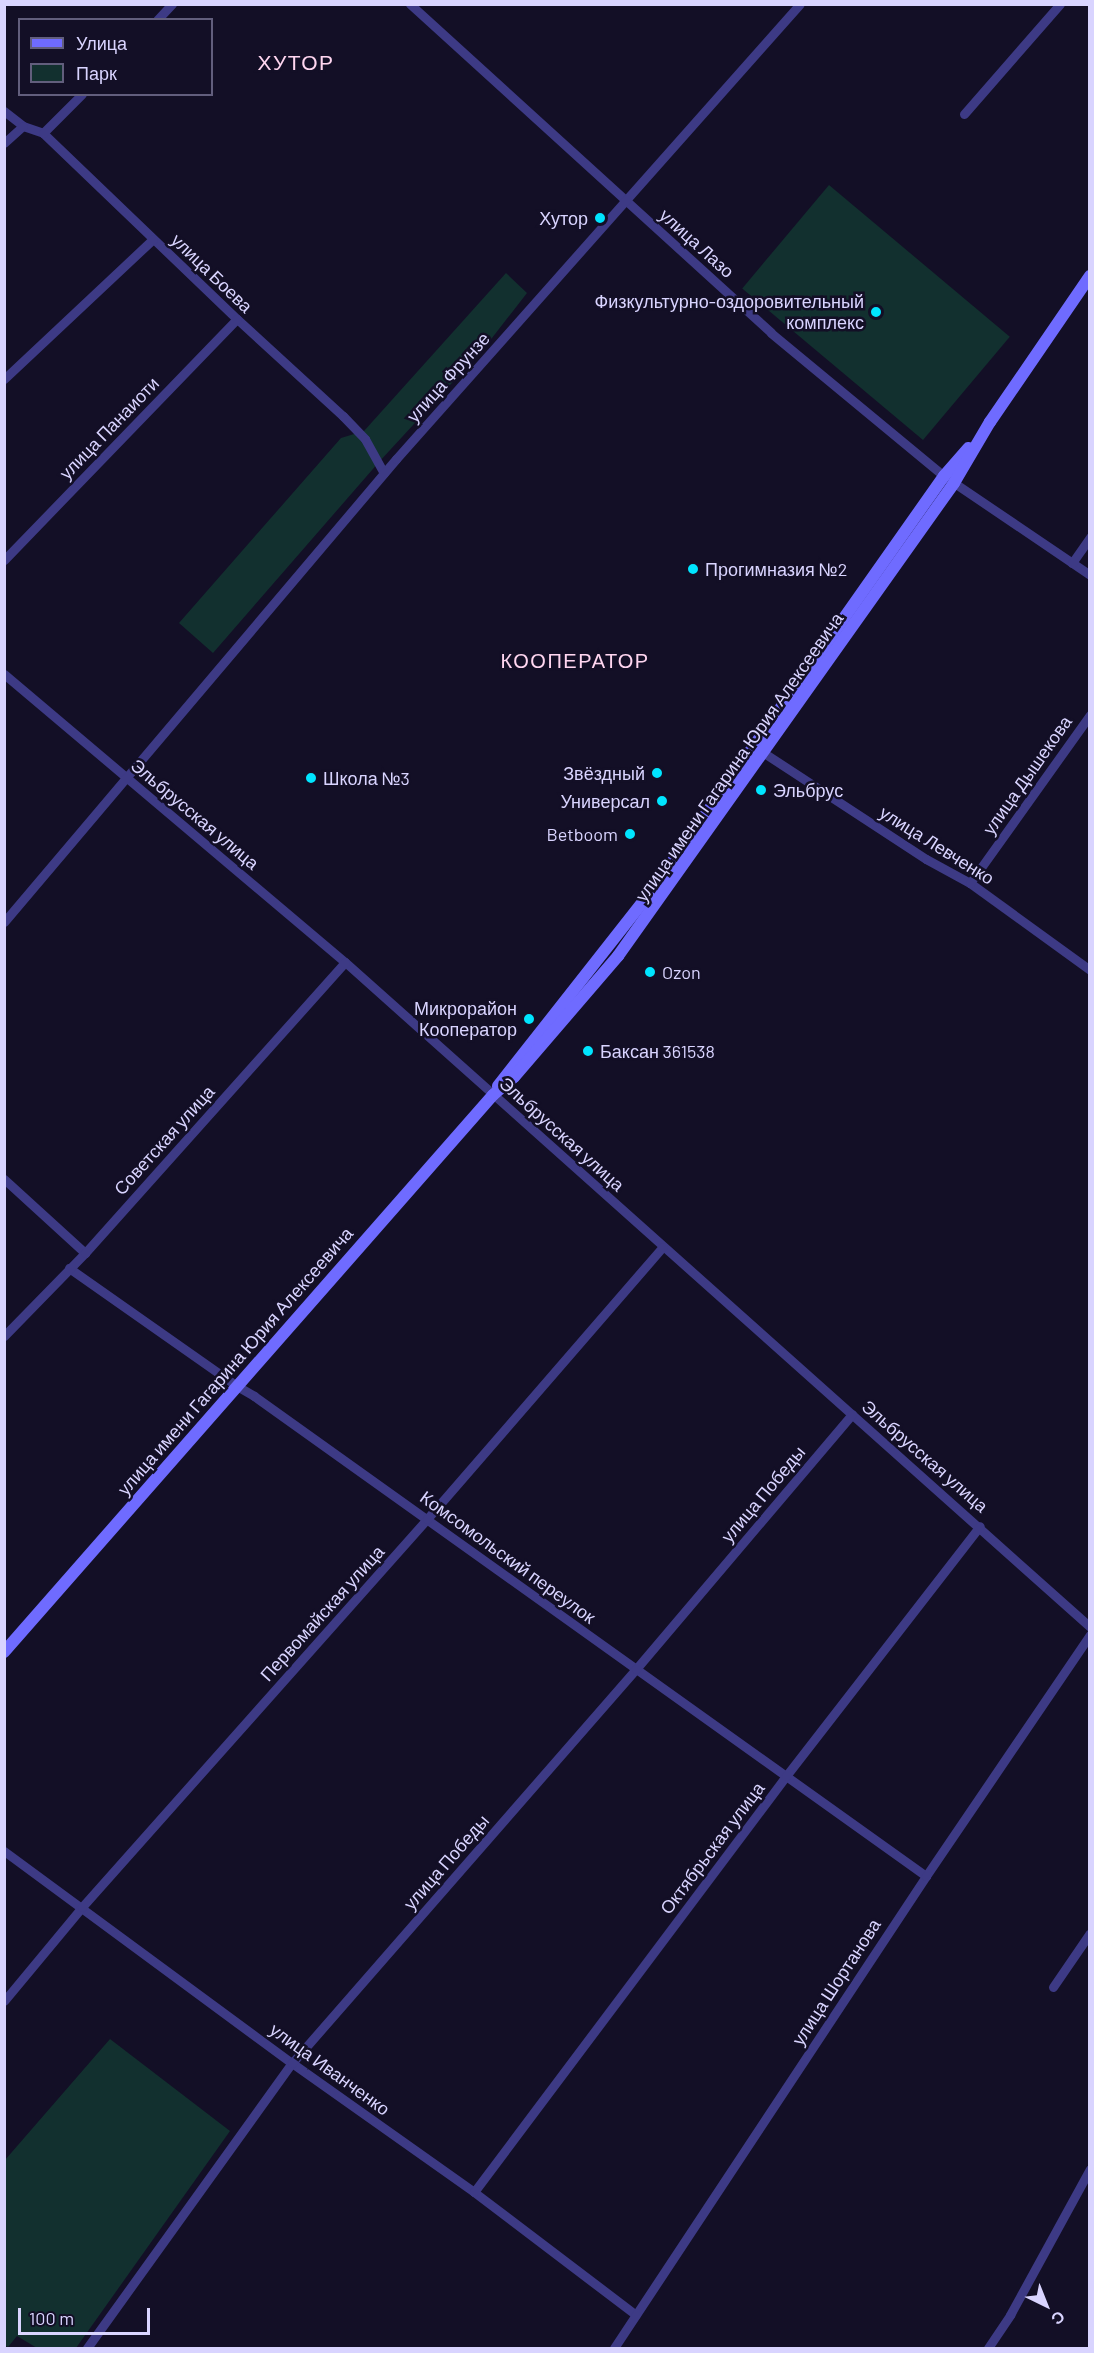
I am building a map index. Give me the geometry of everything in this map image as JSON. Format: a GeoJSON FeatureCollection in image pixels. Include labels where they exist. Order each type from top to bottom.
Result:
{"type":"FeatureCollection","features":[{"type":"Feature","properties":{"kind":"street"},"geometry":{"type":"LineString","coordinates":[[159,18],[172,4]]}},
{"type":"Feature","properties":{"kind":"street","name":"улица Лазо"},"geometry":{"type":"LineString","coordinates":[[410,4],[771,333],[949,479],[1089,575]]}},
{"type":"Feature","properties":{"kind":"street","name":"улица Фрунзе"},"geometry":{"type":"LineString","coordinates":[[4,922],[128,779],[384,473],[800,4]]}},
{"type":"Feature","properties":{"kind":"street"},"geometry":{"type":"LineString","coordinates":[[964,114],[1060,4]]}},
{"type":"Feature","properties":{"kind":"street"},"geometry":{"type":"LineString","coordinates":[[43,133],[79,96]]}},
{"type":"Feature","properties":{"kind":"street","name":"улица Боева"},"geometry":{"type":"LineString","coordinates":[[4,111],[23,126],[43,133],[237,319],[344,416],[365,439],[384,473]]}},
{"type":"Feature","properties":{"kind":"street"},"geometry":{"type":"LineString","coordinates":[[4,143],[23,126]]}},
{"type":"Feature","properties":{"kind":"street"},"geometry":{"type":"LineString","coordinates":[[4,379],[153,239]]}},
{"type":"Feature","properties":{"kind":"street","name":"улица имени Гагарина Юрия Алексеевича"},"geometry":{"type":"LineString","coordinates":[[493,1095],[507,1071],[656,885],[990,422],[1089,276]]}},
{"type":"Feature","properties":{"kind":"street","name":"улица Панаиоти"},"geometry":{"type":"LineString","coordinates":[[4,560],[237,319]]}},
{"type":"Feature","properties":{"kind":"street","name":"улица имени Гагарина Юрия Алексеевича"},"geometry":{"type":"LineString","coordinates":[[4,1652],[493,1095],[514,1077],[618,956],[764,753],[949,479]]}},
{"type":"Feature","properties":{"kind":"street"},"geometry":{"type":"LineString","coordinates":[[1072,563],[1089,537]]}},
{"type":"Feature","properties":{"kind":"street","name":"Эльбрусская улица"},"geometry":{"type":"LineString","coordinates":[[4,674],[345,962],[663,1247],[980,1526],[1089,1627]]}},
{"type":"Feature","properties":{"kind":"street","name":"улица Дышекова"},"geometry":{"type":"LineString","coordinates":[[970,884],[1089,715]]}},
{"type":"Feature","properties":{"kind":"street","name":"улица Левченко"},"geometry":{"type":"LineString","coordinates":[[764,753],[926,859],[970,884],[1089,970]]}},
{"type":"Feature","properties":{"kind":"street","name":"Советская улица"},"geometry":{"type":"LineString","coordinates":[[4,1336],[85,1253],[345,962]]}},
{"type":"Feature","properties":{"kind":"street"},"geometry":{"type":"LineString","coordinates":[[4,1179],[85,1253]]}},
{"type":"Feature","properties":{"kind":"street","name":"Первомайская улица"},"geometry":{"type":"LineString","coordinates":[[4,2001],[82,1907],[427,1519],[663,1247]]}},
{"type":"Feature","properties":{"kind":"street","name":"Комсомольский переулок"},"geometry":{"type":"LineString","coordinates":[[69,1268],[237,1386],[255,1396],[926,1876]]}},
{"type":"Feature","properties":{"kind":"street","name":"улица Победы"},"geometry":{"type":"LineString","coordinates":[[87,2349],[292,2063],[636,1670],[852,1414]]}},
{"type":"Feature","properties":{"kind":"street","name":"Октябрьская улица"},"geometry":{"type":"LineString","coordinates":[[474,2192],[786,1776],[980,1526]]}},
{"type":"Feature","properties":{"kind":"street","name":"улица Шортанова"},"geometry":{"type":"LineString","coordinates":[[614,2349],[926,1876],[1089,1635]]}},
{"type":"Feature","properties":{"kind":"street","name":"улица Иванченко"},"geometry":{"type":"LineString","coordinates":[[4,1851],[292,2063],[474,2192],[636,2315]]}},
{"type":"Feature","properties":{"kind":"street"},"geometry":{"type":"LineString","coordinates":[[1053,1987],[1089,1933]]}},
{"type":"Feature","properties":{"kind":"street"},"geometry":{"type":"LineString","coordinates":[[988,2349],[1089,2169]]}},
{"type":"Feature","properties":{"kind":"green space","name":"Физкультурно-оздоровительный комплекс"},"geometry":{"type":"Polygon","coordinates":[[[829,185],[1010,337],[923,440],[742,288],[829,185]]]}},
{"type":"Feature","properties":{"kind":"green space"},"geometry":{"type":"Polygon","coordinates":[[[506,273],[527,293],[485,347],[379,462],[213,653],[179,623],[341,438],[364,431],[506,273]]]}},
{"type":"Feature","properties":{"kind":"green space"},"geometry":{"type":"Polygon","coordinates":[[[110,2039],[230,2131],[76,2348],[37,2348],[17,2336],[8,2347],[4,2345],[5,2160],[110,2039]]]}},
{"type":"Feature","properties":{"kind":"place","name":"Хутор"},"geometry":{"type":"Point","coordinates":[600,218]}},
{"type":"Feature","properties":{"kind":"place","name":"Физкультурно-оздоровительный комплекс"},"geometry":{"type":"Point","coordinates":[876,312]}},
{"type":"Feature","properties":{"kind":"place","name":"Прогимназия №2"},"geometry":{"type":"Point","coordinates":[693,569]}},
{"type":"Feature","properties":{"kind":"place","name":"Звёздный"},"geometry":{"type":"Point","coordinates":[657,773]}},
{"type":"Feature","properties":{"kind":"place","name":"Школа №3"},"geometry":{"type":"Point","coordinates":[311,778]}},
{"type":"Feature","properties":{"kind":"place","name":"Эльбрус"},"geometry":{"type":"Point","coordinates":[761,790]}},
{"type":"Feature","properties":{"kind":"place","name":"Универсал"},"geometry":{"type":"Point","coordinates":[662,801]}},
{"type":"Feature","properties":{"kind":"place","name":"Betboom"},"geometry":{"type":"Point","coordinates":[630,834]}},
{"type":"Feature","properties":{"kind":"place","name":"Ozon"},"geometry":{"type":"Point","coordinates":[650,972]}},
{"type":"Feature","properties":{"kind":"place","name":"Микрорайон Кооператор"},"geometry":{"type":"Point","coordinates":[529,1019]}},
{"type":"Feature","properties":{"kind":"place","name":"Баксан 361538"},"geometry":{"type":"Point","coordinates":[588,1051]}},
{"type":"Feature","properties":{"kind":"district","name":"ХУТОР"},"geometry":{"type":"Point","coordinates":[296,62]}},
{"type":"Feature","properties":{"kind":"district","name":"КООПЕРАТОР"},"geometry":{"type":"Point","coordinates":[575,660]}}]}
